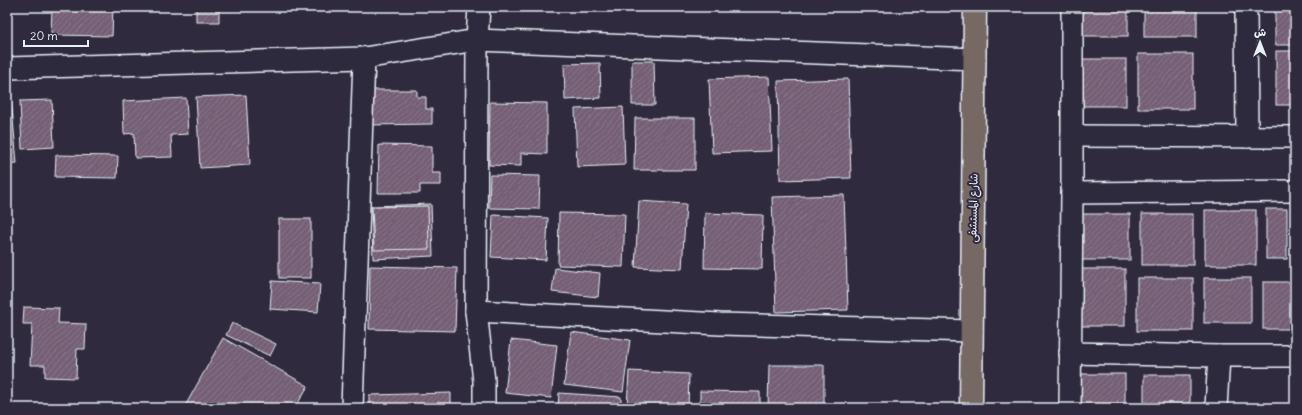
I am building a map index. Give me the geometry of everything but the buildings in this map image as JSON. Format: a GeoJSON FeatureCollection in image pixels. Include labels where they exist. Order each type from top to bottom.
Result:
{"type":"FeatureCollection","features":[{"type":"Feature","properties":{"kind":"highway","name":"شارع المستشفى"},"geometry":{"type":"LineString","coordinates":[[971,408],[975,7]]}},
{"type":"Feature","properties":{"kind":"street"},"geometry":{"type":"LineString","coordinates":[[479,7],[477,40],[476,311],[484,381],[484,408]]}},
{"type":"Feature","properties":{"kind":"street"},"geometry":{"type":"LineString","coordinates":[[1070,408],[1072,7]]}},
{"type":"Feature","properties":{"kind":"street"},"geometry":{"type":"LineString","coordinates":[[1246,7],[1247,137]]}},
{"type":"Feature","properties":{"kind":"street"},"geometry":{"type":"LineString","coordinates":[[7,68],[364,58],[477,40],[974,59]]}},
{"type":"Feature","properties":{"kind":"street"},"geometry":{"type":"LineString","coordinates":[[352,408],[364,58]]}},
{"type":"Feature","properties":{"kind":"street"},"geometry":{"type":"LineString","coordinates":[[1072,136],[1295,137]]}},
{"type":"Feature","properties":{"kind":"street"},"geometry":{"type":"LineString","coordinates":[[1072,193],[1295,191]]}},
{"type":"Feature","properties":{"kind":"street"},"geometry":{"type":"LineString","coordinates":[[476,311],[720,324],[972,331]]}},
{"type":"Feature","properties":{"kind":"street"},"geometry":{"type":"LineString","coordinates":[[1070,353],[1295,356]]}},
{"type":"Feature","properties":{"kind":"street"},"geometry":{"type":"LineString","coordinates":[[1216,408],[1219,356]]}}]}
